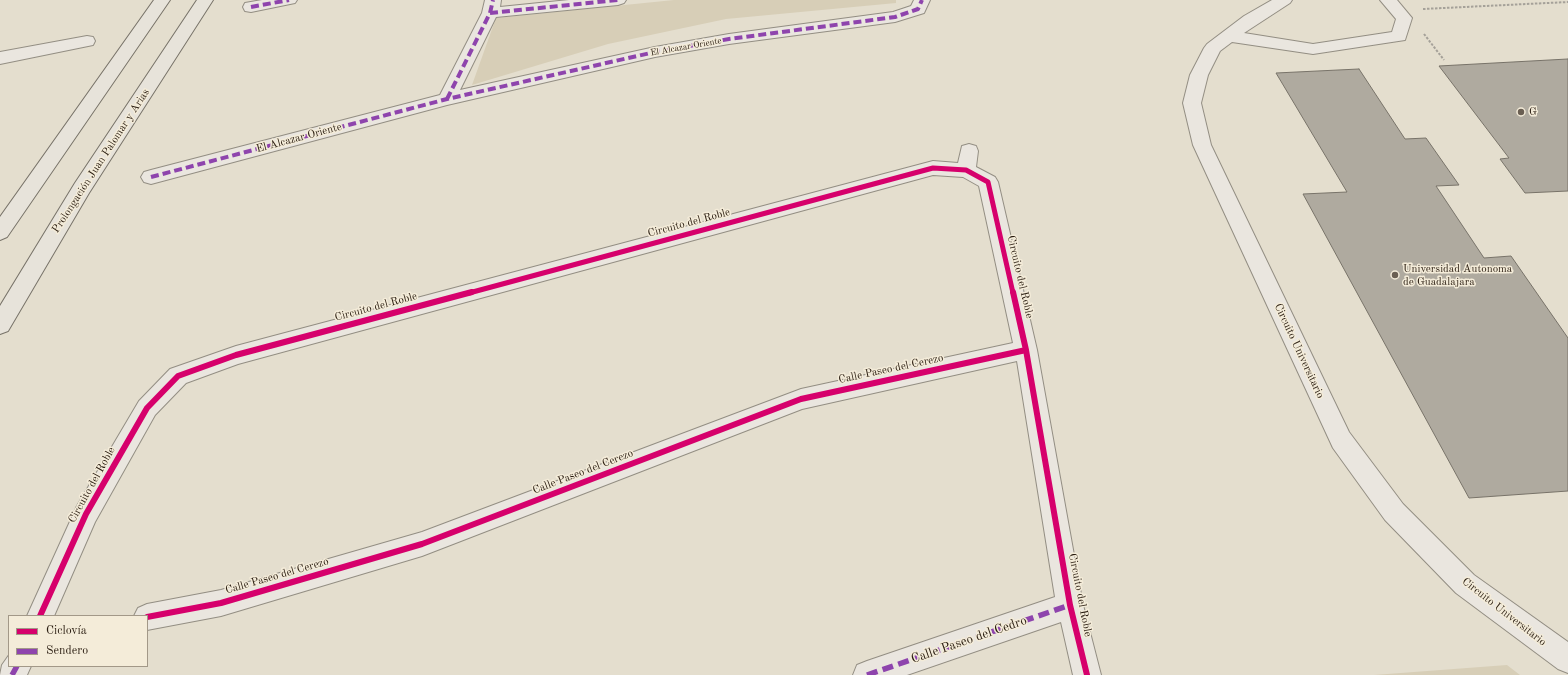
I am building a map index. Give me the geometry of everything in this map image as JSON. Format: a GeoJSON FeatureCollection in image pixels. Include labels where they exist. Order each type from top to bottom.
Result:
{"type":"FeatureCollection","features":[{"type":"Feature","properties":{"kind":"main road"},"geometry":{"type":"LineString","coordinates":[[0,232],[162,0]]}},
{"type":"Feature","properties":{"kind":"main road","name":"Prolongación Juan Palomar y Arias"},"geometry":{"type":"LineString","coordinates":[[0,325],[82,188],[206,0]]}},
{"type":"Feature","properties":{"kind":"street"},"geometry":{"type":"LineString","coordinates":[[251,7],[289,0]]}},
{"type":"Feature","properties":{"kind":"street"},"geometry":{"type":"LineString","coordinates":[[447,99],[491,6],[618,0]]}},
{"type":"Feature","properties":{"kind":"street","name":"El Alcazar Oriente"},"geometry":{"type":"LineString","coordinates":[[151,177],[447,99],[655,52],[729,39],[895,17],[918,8],[922,0]]}},
{"type":"Feature","properties":{"kind":"street","name":"Circuito Universitario"},"geometry":{"type":"LineString","coordinates":[[1284,0],[1250,20],[1213,48],[1199,75],[1192,103],[1202,145],[1341,440],[1394,512],[1465,584],[1568,659]]}},
{"type":"Feature","properties":{"kind":"street"},"geometry":{"type":"LineString","coordinates":[[1228,36],[1313,49],[1399,36],[1404,18],[1388,0]]}},
{"type":"Feature","properties":{"kind":"street"},"geometry":{"type":"LineString","coordinates":[[0,58],[86,41]]}},
{"type":"Feature","properties":{"kind":"street","name":"Circuito del Roble"},"geometry":{"type":"LineString","coordinates":[[40,615],[86,514],[147,408],[178,376],[236,355],[933,168],[968,160],[988,182],[1026,350],[1070,604],[1087,675]]}},
{"type":"Feature","properties":{"kind":"street","name":"Calle Paseo del Cerezo"},"geometry":{"type":"LineString","coordinates":[[148,617],[221,603],[422,544],[801,399],[1026,350]]}},
{"type":"Feature","properties":{"kind":"street","name":"Calle Paseo del Cedro"},"geometry":{"type":"LineString","coordinates":[[867,675],[1070,604]]}},
{"type":"Feature","properties":{"kind":"path"},"geometry":{"type":"LineString","coordinates":[[1420,9],[1568,2]]}},
{"type":"Feature","properties":{"kind":"shaded area"},"geometry":{"type":"Polygon","coordinates":[[[674,0],[896,0],[896,3],[726,19],[608,44],[472,85],[496,18],[674,0]]]}},
{"type":"Feature","properties":{"kind":"shaded area"},"geometry":{"type":"Polygon","coordinates":[[[1507,665],[1520,675],[1374,675],[1507,665]]]}},
{"type":"Feature","properties":{"kind":"building","name":"G"},"geometry":{"type":"Polygon","coordinates":[[[1568,59],[1568,191],[1525,193],[1500,159],[1509,158],[1439,66],[1568,59]]]}},
{"type":"Feature","properties":{"kind":"building"},"geometry":{"type":"Polygon","coordinates":[[[1359,69],[1405,139],[1426,138],[1459,185],[1436,186],[1484,258],[1511,256],[1568,338],[1568,491],[1469,498],[1303,194],[1347,192],[1276,73],[1359,69]]]}},
{"type":"Feature","properties":{"kind":"marked path"},"geometry":{"type":"LineString","coordinates":[[251,7],[289,0]]}},
{"type":"Feature","properties":{"kind":"marked path"},"geometry":{"type":"LineString","coordinates":[[447,99],[490,13],[493,0]]}},
{"type":"Feature","properties":{"kind":"marked path"},"geometry":{"type":"LineString","coordinates":[[490,13],[618,0]]}},
{"type":"Feature","properties":{"kind":"marked path"},"geometry":{"type":"LineString","coordinates":[[151,177],[447,99],[655,52],[729,39],[895,17],[918,9],[922,0]]}},
{"type":"Feature","properties":{"kind":"marked path"},"geometry":{"type":"LineString","coordinates":[[867,675],[1070,605]]}},
{"type":"Feature","properties":{"kind":"marked path"},"geometry":{"type":"LineString","coordinates":[[12,675],[16,667]]}},
{"type":"Feature","properties":{"kind":"cycle path"},"geometry":{"type":"LineString","coordinates":[[40,615],[86,514],[147,408],[178,376],[236,355],[933,168],[966,170],[988,182],[1026,350],[1070,605],[1087,675]]}},
{"type":"Feature","properties":{"kind":"cycle path"},"geometry":{"type":"LineString","coordinates":[[148,617],[221,603],[422,544],[801,399],[1026,350]]}},
{"type":"Feature","properties":{"kind":"place","name":"G"},"geometry":{"type":"Point","coordinates":[1521,112]}},
{"type":"Feature","properties":{"kind":"place","name":"Universidad Autonoma de Guadalajara"},"geometry":{"type":"Point","coordinates":[1395,275]}}]}
